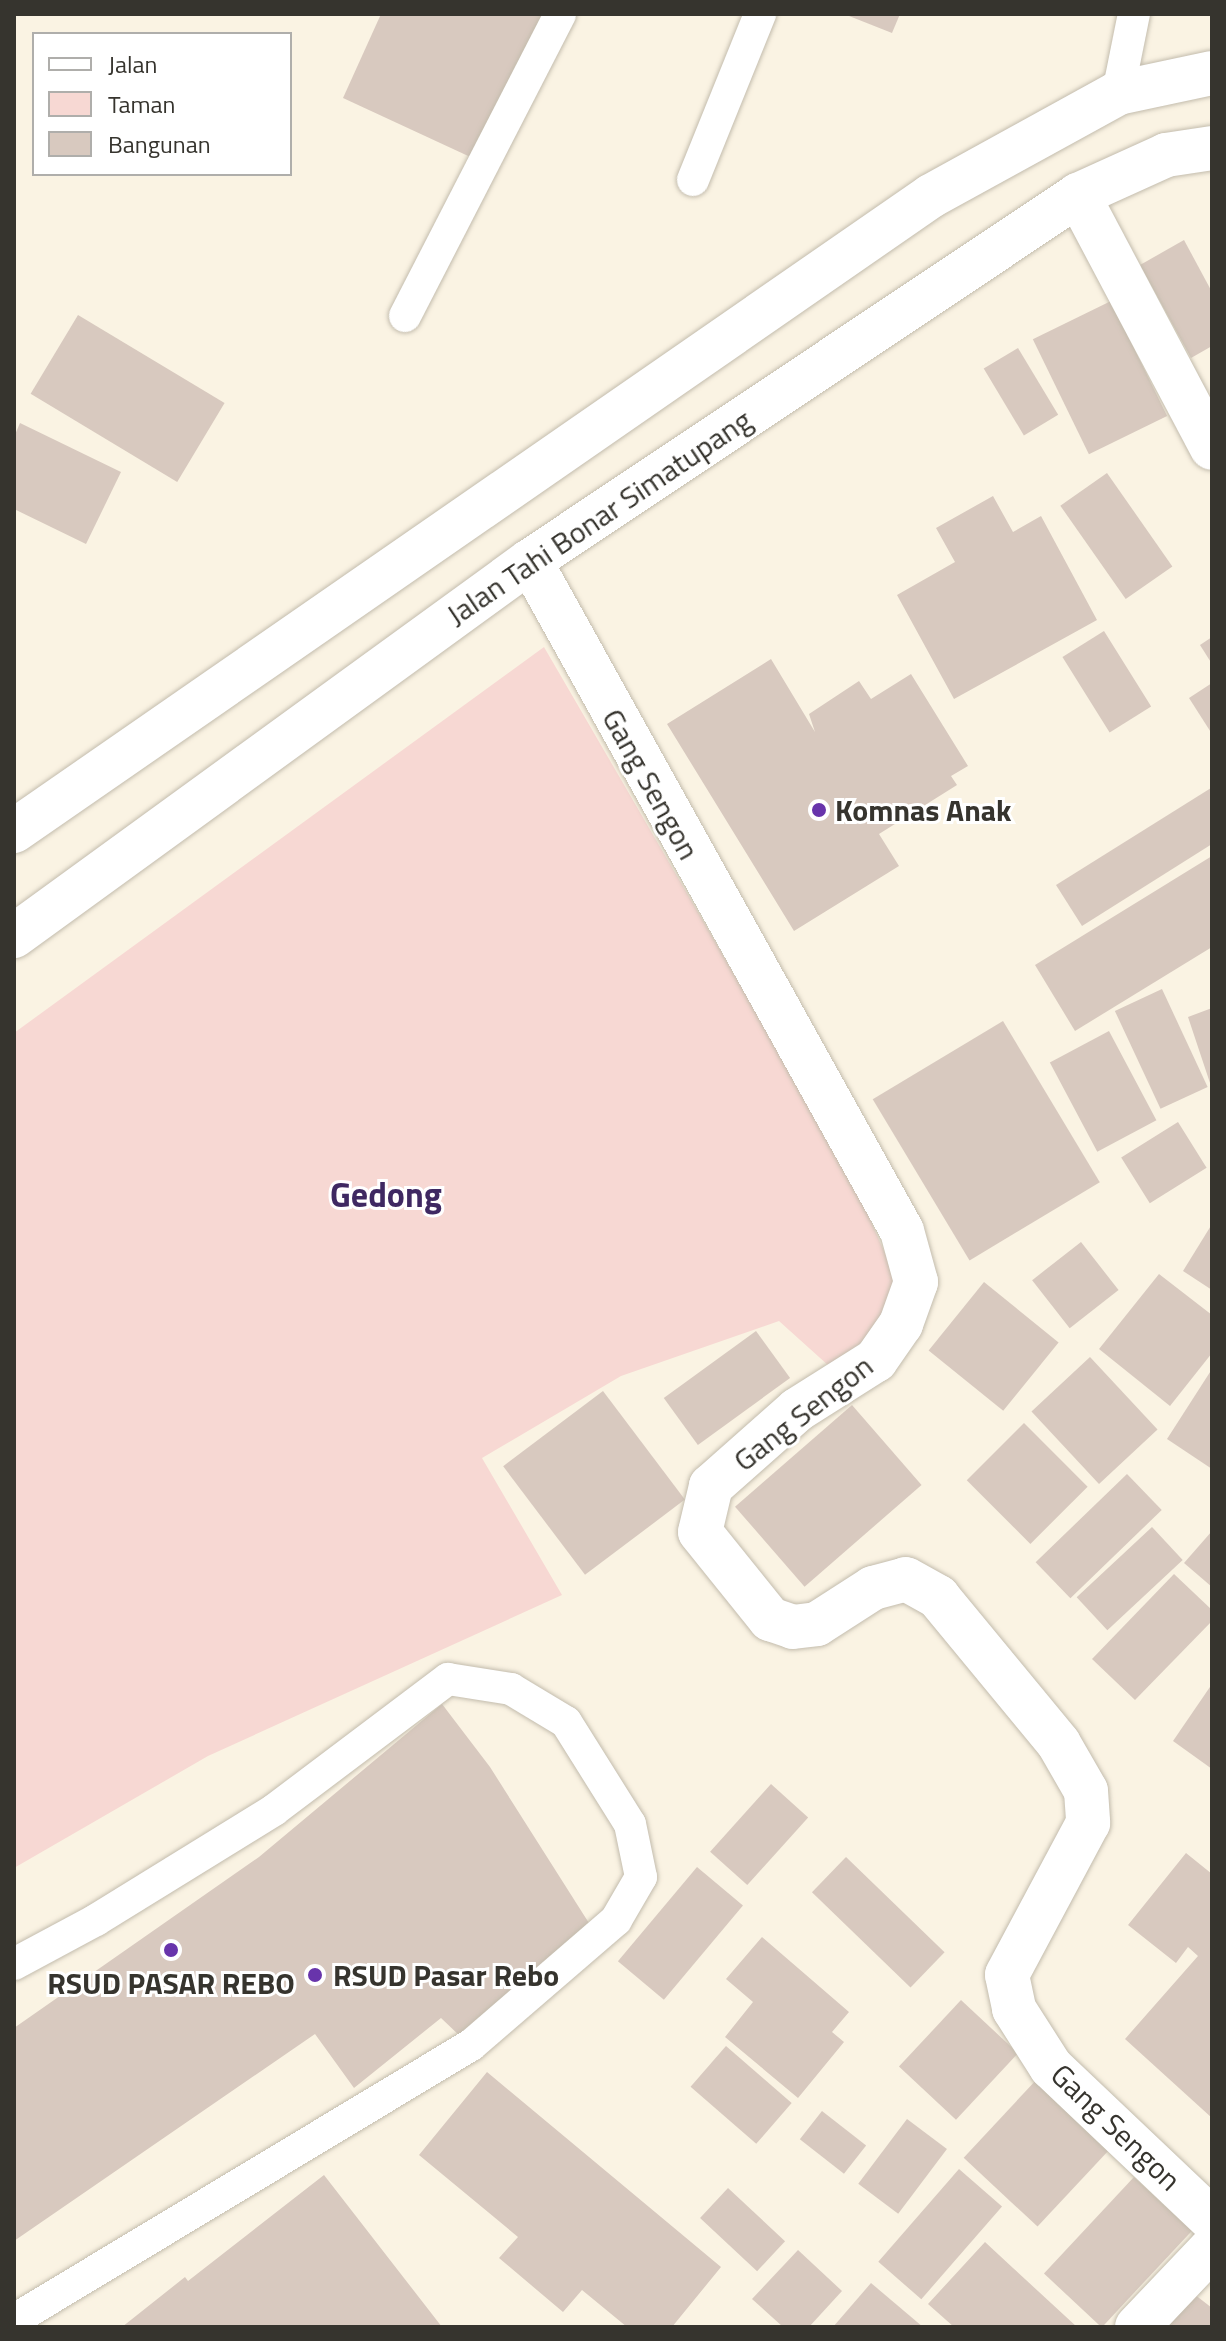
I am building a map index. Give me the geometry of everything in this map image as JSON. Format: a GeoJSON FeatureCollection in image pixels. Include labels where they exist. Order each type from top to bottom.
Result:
{"type":"FeatureCollection","features":[{"type":"Feature","properties":{"kind":"main road"},"geometry":{"type":"LineString","coordinates":[[14,831],[931,196],[1118,93],[1212,73]]}},
{"type":"Feature","properties":{"kind":"main road","name":"Jalan Tahi Bonar Simatupang"},"geometry":{"type":"LineString","coordinates":[[14,936],[530,561],[1078,195],[1166,155],[1212,148]]}},
{"type":"Feature","properties":{"kind":"main road"},"geometry":{"type":"LineString","coordinates":[[1078,195],[1212,448]]}},
{"type":"Feature","properties":{"kind":"main road","name":"Gang Sengon"},"geometry":{"type":"LineString","coordinates":[[530,561],[902,1231],[916,1282],[901,1324],[876,1360],[797,1410],[711,1486],[700,1532],[770,1619],[793,1627],[817,1624],[873,1588],[906,1579],[938,1597],[1059,1744],[1086,1791],[1088,1823],[1007,1975],[1014,2009],[1051,2067],[1212,2220]]}},
{"type":"Feature","properties":{"kind":"main road"},"geometry":{"type":"LineString","coordinates":[[1137,2327],[1212,2248]]}},
{"type":"Feature","properties":{"kind":"lane"},"geometry":{"type":"LineString","coordinates":[[405,316],[560,14]]}},
{"type":"Feature","properties":{"kind":"lane"},"geometry":{"type":"LineString","coordinates":[[693,180],[760,14]]}},
{"type":"Feature","properties":{"kind":"lane"},"geometry":{"type":"LineString","coordinates":[[1118,93],[1134,14]]}},
{"type":"Feature","properties":{"kind":"lane"},"geometry":{"type":"LineString","coordinates":[[14,1964],[96,1920],[274,1810],[448,1679],[511,1689],[566,1722],[630,1824],[641,1877],[616,1920],[471,2045],[14,2320]]}},
{"type":"Feature","properties":{"kind":"green space"},"geometry":{"type":"Polygon","coordinates":[[[544,647],[850,1174],[909,1308],[829,1366],[779,1321],[621,1376],[482,1458],[562,1595],[208,1756],[14,1868],[14,1033],[544,647]]]}},
{"type":"Feature","properties":{"kind":"building"},"geometry":{"type":"Polygon","coordinates":[[[381,14],[547,14],[479,161],[343,98],[381,14]]]}},
{"type":"Feature","properties":{"kind":"building"},"geometry":{"type":"Polygon","coordinates":[[[844,14],[900,14],[892,33],[844,14]]]}},
{"type":"Feature","properties":{"kind":"building"},"geometry":{"type":"Polygon","coordinates":[[[1184,240],[1212,292],[1212,346],[1191,358],[1140,265],[1184,240]]]}},
{"type":"Feature","properties":{"kind":"building"},"geometry":{"type":"Polygon","coordinates":[[[1111,301],[1167,416],[1089,454],[1033,339],[1111,301]]]}},
{"type":"Feature","properties":{"kind":"building"},"geometry":{"type":"Polygon","coordinates":[[[78,315],[225,403],[177,482],[31,394],[78,315]]]}},
{"type":"Feature","properties":{"kind":"building"},"geometry":{"type":"Polygon","coordinates":[[[1018,348],[1058,415],[1024,435],[984,369],[1018,348]]]}},
{"type":"Feature","properties":{"kind":"building"},"geometry":{"type":"Polygon","coordinates":[[[20,423],[121,472],[86,544],[14,509],[14,437],[20,423]]]}},
{"type":"Feature","properties":{"kind":"building"},"geometry":{"type":"Polygon","coordinates":[[[1107,473],[1172,566],[1126,599],[1060,506],[1107,473]]]}},
{"type":"Feature","properties":{"kind":"building"},"geometry":{"type":"Polygon","coordinates":[[[993,496],[1013,532],[1041,516],[1097,620],[954,699],[897,595],[955,562],[936,528],[993,496]]]}},
{"type":"Feature","properties":{"kind":"building"},"geometry":{"type":"Polygon","coordinates":[[[1104,631],[1151,706],[1110,732],[1062,657],[1104,631]]]}},
{"type":"Feature","properties":{"kind":"building"},"geometry":{"type":"Polygon","coordinates":[[[1212,637],[1212,664],[1200,645],[1212,637]]]}},
{"type":"Feature","properties":{"kind":"building","name":"Komnas Anak"},"geometry":{"type":"Polygon","coordinates":[[[771,659],[815,732],[809,714],[859,681],[871,699],[911,674],[968,766],[951,776],[957,785],[879,834],[899,866],[794,931],[667,724],[771,659]]]}},
{"type":"Feature","properties":{"kind":"building"},"geometry":{"type":"Polygon","coordinates":[[[1212,683],[1212,734],[1189,698],[1212,683]]]}},
{"type":"Feature","properties":{"kind":"building"},"geometry":{"type":"Polygon","coordinates":[[[1211,788],[1212,844],[1082,926],[1056,885],[1211,788]]]}},
{"type":"Feature","properties":{"kind":"building"},"geometry":{"type":"Polygon","coordinates":[[[1212,856],[1212,947],[1075,1031],[1035,965],[1212,856]]]}},
{"type":"Feature","properties":{"kind":"building"},"geometry":{"type":"Polygon","coordinates":[[[1162,989],[1208,1087],[1161,1109],[1115,1011],[1162,989]]]}},
{"type":"Feature","properties":{"kind":"building"},"geometry":{"type":"Polygon","coordinates":[[[1212,1008],[1212,1086],[1211,1086],[1188,1017],[1212,1008]]]}},
{"type":"Feature","properties":{"kind":"building"},"geometry":{"type":"Polygon","coordinates":[[[1003,1021],[1100,1182],[970,1260],[873,1099],[1003,1021]]]}},
{"type":"Feature","properties":{"kind":"building"},"geometry":{"type":"Polygon","coordinates":[[[1109,1031],[1156,1120],[1097,1152],[1050,1062],[1109,1031]]]}},
{"type":"Feature","properties":{"kind":"building"},"geometry":{"type":"Polygon","coordinates":[[[1178,1122],[1207,1168],[1150,1203],[1121,1158],[1178,1122]]]}},
{"type":"Feature","properties":{"kind":"building"},"geometry":{"type":"Polygon","coordinates":[[[1212,1224],[1212,1290],[1183,1271],[1212,1224]]]}},
{"type":"Feature","properties":{"kind":"building"},"geometry":{"type":"Polygon","coordinates":[[[1081,1242],[1119,1290],[1070,1328],[1032,1280],[1081,1242]]]}},
{"type":"Feature","properties":{"kind":"building"},"geometry":{"type":"Polygon","coordinates":[[[1159,1274],[1212,1315],[1212,1353],[1170,1406],[1099,1349],[1159,1274]]]}},
{"type":"Feature","properties":{"kind":"building"},"geometry":{"type":"Polygon","coordinates":[[[984,1282],[1059,1342],[1003,1411],[929,1350],[984,1282]]]}},
{"type":"Feature","properties":{"kind":"building"},"geometry":{"type":"Polygon","coordinates":[[[756,1331],[790,1378],[698,1445],[664,1398],[756,1331]]]}},
{"type":"Feature","properties":{"kind":"building"},"geometry":{"type":"Polygon","coordinates":[[[1090,1357],[1158,1429],[1099,1484],[1031,1412],[1090,1357]]]}},
{"type":"Feature","properties":{"kind":"building"},"geometry":{"type":"Polygon","coordinates":[[[1212,1369],[1212,1469],[1167,1439],[1212,1369]]]}},
{"type":"Feature","properties":{"kind":"building"},"geometry":{"type":"Polygon","coordinates":[[[603,1391],[685,1500],[585,1575],[503,1466],[603,1391]]]}},
{"type":"Feature","properties":{"kind":"building"},"geometry":{"type":"Polygon","coordinates":[[[852,1405],[922,1485],[805,1587],[735,1507],[852,1405]]]}},
{"type":"Feature","properties":{"kind":"building"},"geometry":{"type":"Polygon","coordinates":[[[1024,1423],[1088,1487],[1030,1544],[967,1480],[1024,1423]]]}},
{"type":"Feature","properties":{"kind":"building"},"geometry":{"type":"Polygon","coordinates":[[[1127,1474],[1162,1510],[1070,1598],[1036,1562],[1127,1474]]]}},
{"type":"Feature","properties":{"kind":"building"},"geometry":{"type":"Polygon","coordinates":[[[1152,1527],[1183,1560],[1107,1630],[1077,1597],[1152,1527]]]}},
{"type":"Feature","properties":{"kind":"building"},"geometry":{"type":"Polygon","coordinates":[[[1212,1531],[1212,1587],[1184,1563],[1212,1531]]]}},
{"type":"Feature","properties":{"kind":"building"},"geometry":{"type":"Polygon","coordinates":[[[1174,1574],[1212,1610],[1212,1621],[1135,1700],[1092,1659],[1174,1574]]]}},
{"type":"Feature","properties":{"kind":"building"},"geometry":{"type":"Polygon","coordinates":[[[1212,1684],[1212,1769],[1173,1741],[1212,1684]]]}},
{"type":"Feature","properties":{"kind":"building","name":"RSUD Pasar Rebo"},"geometry":{"type":"Polygon","coordinates":[[[442,1704],[490,1767],[594,1931],[461,2037],[441,2018],[354,2088],[315,2034],[14,2241],[14,2028],[259,1857],[442,1704]]]}},
{"type":"Feature","properties":{"kind":"building"},"geometry":{"type":"Polygon","coordinates":[[[771,1784],[808,1817],[747,1885],[710,1852],[771,1784]]]}},
{"type":"Feature","properties":{"kind":"building"},"geometry":{"type":"Polygon","coordinates":[[[1186,1853],[1212,1874],[1212,2118],[1125,2039],[1198,1956],[1188,1947],[1176,1963],[1128,1925],[1186,1853]]]}},
{"type":"Feature","properties":{"kind":"building"},"geometry":{"type":"Polygon","coordinates":[[[846,1857],[945,1952],[911,1987],[812,1892],[846,1857]]]}},
{"type":"Feature","properties":{"kind":"building"},"geometry":{"type":"Polygon","coordinates":[[[697,1867],[743,1906],[664,2000],[618,1961],[697,1867]]]}},
{"type":"Feature","properties":{"kind":"building"},"geometry":{"type":"Polygon","coordinates":[[[762,1937],[849,2012],[832,2032],[844,2042],[798,2098],[725,2037],[753,2002],[726,1979],[762,1937]]]}},
{"type":"Feature","properties":{"kind":"building"},"geometry":{"type":"Polygon","coordinates":[[[961,2000],[1018,2053],[956,2120],[899,2067],[961,2000]]]}},
{"type":"Feature","properties":{"kind":"building"},"geometry":{"type":"Polygon","coordinates":[[[726,2046],[792,2103],[756,2144],[691,2087],[726,2046]]]}},
{"type":"Feature","properties":{"kind":"building"},"geometry":{"type":"Polygon","coordinates":[[[487,2072],[721,2267],[672,2327],[627,2327],[582,2290],[563,2312],[499,2258],[518,2237],[419,2155],[487,2072]]]}},
{"type":"Feature","properties":{"kind":"building"},"geometry":{"type":"Polygon","coordinates":[[[1038,2078],[1112,2147],[1038,2227],[964,2158],[1038,2078]]]}},
{"type":"Feature","properties":{"kind":"building"},"geometry":{"type":"Polygon","coordinates":[[[822,2111],[866,2145],[844,2174],[800,2139],[822,2111]]]}},
{"type":"Feature","properties":{"kind":"building"},"geometry":{"type":"Polygon","coordinates":[[[907,2119],[947,2149],[898,2214],[858,2184],[907,2119]]]}},
{"type":"Feature","properties":{"kind":"building"},"geometry":{"type":"Polygon","coordinates":[[[959,2169],[1002,2206],[921,2299],[878,2262],[959,2169]]]}},
{"type":"Feature","properties":{"kind":"building"},"geometry":{"type":"Polygon","coordinates":[[[324,2175],[442,2327],[122,2327],[185,2277],[188,2281],[324,2175]]]}},
{"type":"Feature","properties":{"kind":"building"},"geometry":{"type":"Polygon","coordinates":[[[1134,2177],[1192,2231],[1102,2327],[1044,2274],[1134,2177]]]}},
{"type":"Feature","properties":{"kind":"building"},"geometry":{"type":"Polygon","coordinates":[[[728,2188],[785,2241],[757,2271],[700,2218],[728,2188]]]}},
{"type":"Feature","properties":{"kind":"building"},"geometry":{"type":"Polygon","coordinates":[[[985,2242],[1077,2327],[954,2327],[928,2304],[985,2242]]]}},
{"type":"Feature","properties":{"kind":"building"},"geometry":{"type":"Polygon","coordinates":[[[798,2250],[842,2291],[809,2327],[783,2327],[752,2299],[798,2250]]]}},
{"type":"Feature","properties":{"kind":"building"},"geometry":{"type":"Polygon","coordinates":[[[871,2283],[923,2327],[833,2327],[871,2283]]]}},
{"type":"Feature","properties":{"kind":"building"},"geometry":{"type":"Polygon","coordinates":[[[1194,2294],[1212,2308],[1212,2327],[1167,2327],[1194,2294]]]}},
{"type":"Feature","properties":{"kind":"place","name":"Komnas Anak"},"geometry":{"type":"Point","coordinates":[819,810]}},
{"type":"Feature","properties":{"kind":"place","name":"RSUD PASAR REBO"},"geometry":{"type":"Point","coordinates":[171,1950]}},
{"type":"Feature","properties":{"kind":"place","name":"RSUD Pasar Rebo"},"geometry":{"type":"Point","coordinates":[315,1975]}},
{"type":"Feature","properties":{"kind":"district","name":"Gedong"},"geometry":{"type":"Point","coordinates":[386,1195]}}]}
